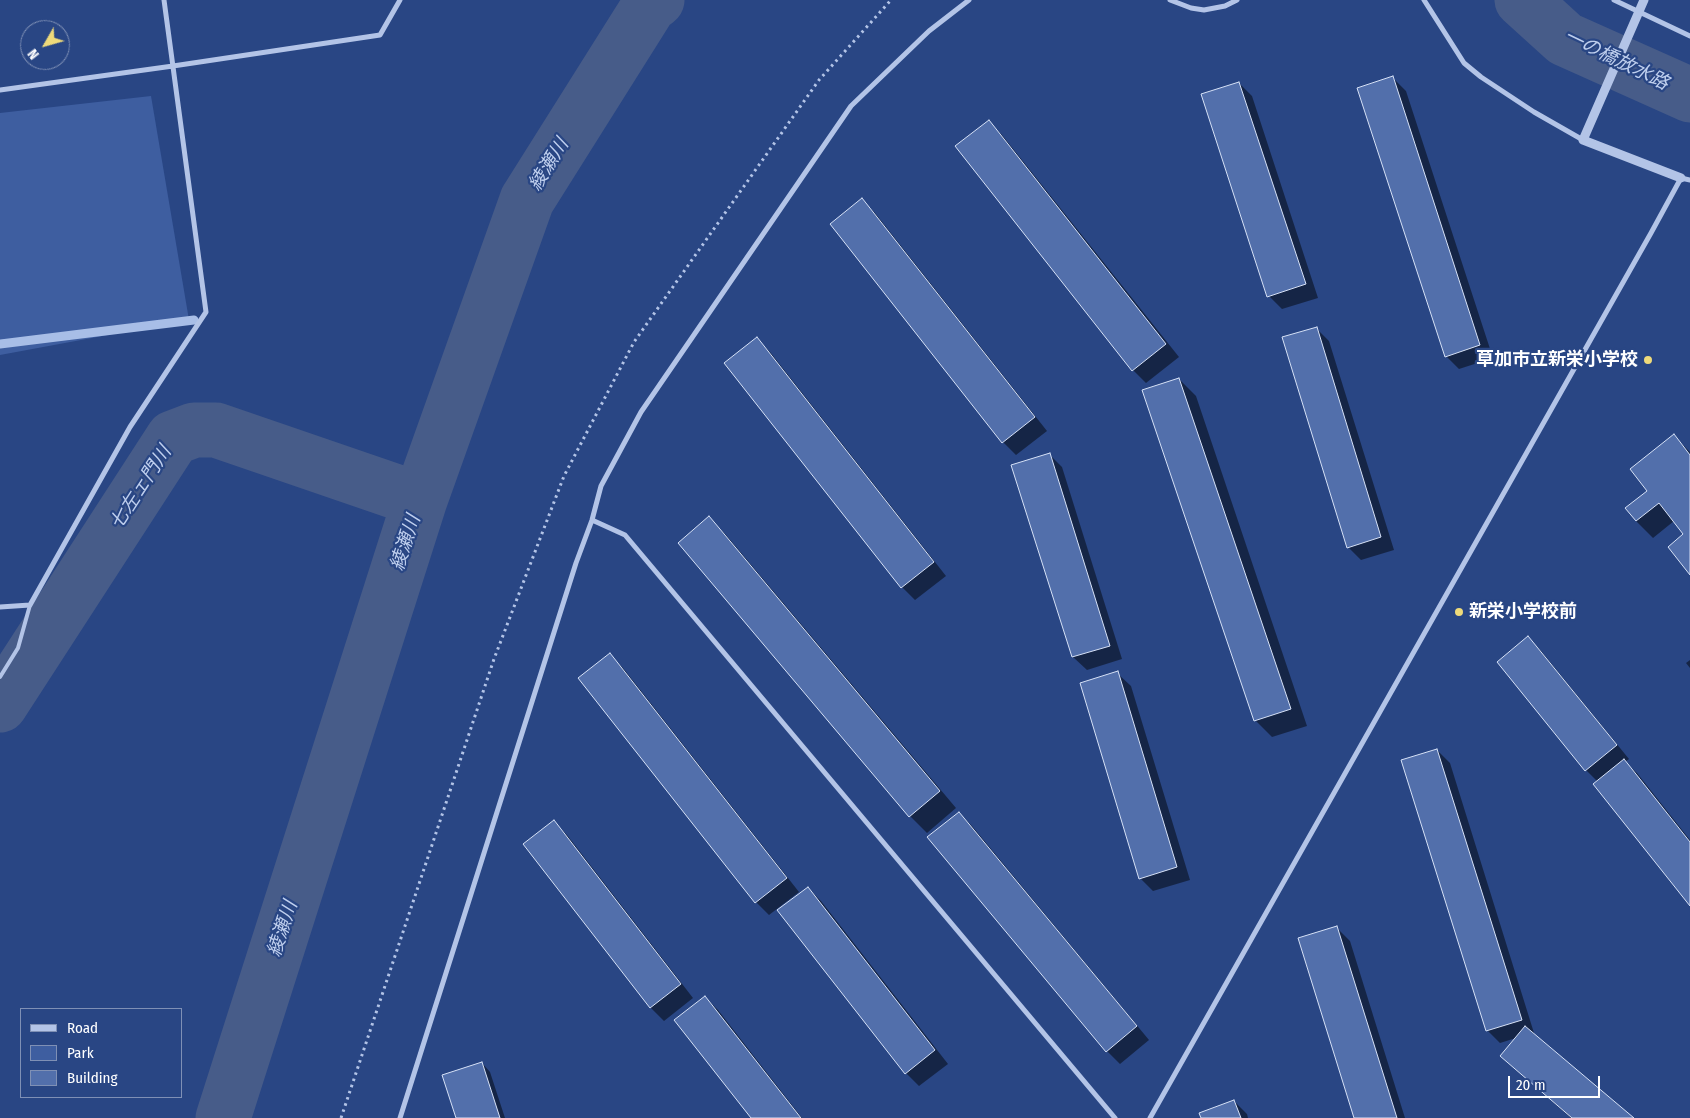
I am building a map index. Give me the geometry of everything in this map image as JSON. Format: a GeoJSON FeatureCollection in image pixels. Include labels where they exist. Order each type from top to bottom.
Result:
{"type":"FeatureCollection","features":[{"type":"Feature","properties":{"kind":"street"},"geometry":{"type":"LineString","coordinates":[[0,607],[30,605],[130,427],[206,312],[164,0]]}},
{"type":"Feature","properties":{"kind":"street"},"geometry":{"type":"LineString","coordinates":[[0,90],[380,35],[400,0]]}},
{"type":"Feature","properties":{"kind":"street"},"geometry":{"type":"LineString","coordinates":[[400,1118],[573,572],[592,520],[601,486],[641,412],[851,106],[929,31],[969,0]]}},
{"type":"Feature","properties":{"kind":"street"},"geometry":{"type":"LineString","coordinates":[[1170,0],[1191,8],[1204,10],[1225,6],[1237,0]]}},
{"type":"Feature","properties":{"kind":"street"},"geometry":{"type":"LineString","coordinates":[[1150,1118],[1651,233],[1685,179],[1583,140],[1534,112],[1482,77],[1464,63],[1424,0]]}},
{"type":"Feature","properties":{"kind":"street"},"geometry":{"type":"LineString","coordinates":[[1614,0],[1690,36]]}},
{"type":"Feature","properties":{"kind":"street"},"geometry":{"type":"LineString","coordinates":[[1583,140],[1644,0]]}},
{"type":"Feature","properties":{"kind":"street"},"geometry":{"type":"LineString","coordinates":[[592,520],[625,535],[1115,1118]]}},
{"type":"Feature","properties":{"kind":"lane"},"geometry":{"type":"LineString","coordinates":[[0,676],[18,648],[30,605]]}},
{"type":"Feature","properties":{"kind":"green space"},"geometry":{"type":"Polygon","coordinates":[[[151,96],[189,320],[0,355],[0,113],[151,96]]]}},
{"type":"Feature","properties":{"kind":"building"},"geometry":{"type":"Polygon","coordinates":[[[1393,76],[1480,345],[1445,357],[1357,88],[1393,76]]]}},
{"type":"Feature","properties":{"kind":"building"},"geometry":{"type":"Polygon","coordinates":[[[1239,82],[1306,284],[1267,297],[1201,94],[1239,82]]]}},
{"type":"Feature","properties":{"kind":"building"},"geometry":{"type":"Polygon","coordinates":[[[989,120],[1166,344],[1132,371],[955,146],[989,120]]]}},
{"type":"Feature","properties":{"kind":"building"},"geometry":{"type":"Polygon","coordinates":[[[862,198],[1035,417],[1002,443],[830,224],[862,198]]]}},
{"type":"Feature","properties":{"kind":"building"},"geometry":{"type":"Polygon","coordinates":[[[1317,327],[1381,537],[1347,548],[1282,337],[1317,327]]]}},
{"type":"Feature","properties":{"kind":"building"},"geometry":{"type":"Polygon","coordinates":[[[757,337],[934,562],[901,588],[724,363],[757,337]]]}},
{"type":"Feature","properties":{"kind":"building"},"geometry":{"type":"Polygon","coordinates":[[[1179,378],[1291,709],[1254,721],[1142,390],[1179,378]]]}},
{"type":"Feature","properties":{"kind":"building"},"geometry":{"type":"Polygon","coordinates":[[[1674,434],[1690,455],[1690,575],[1668,547],[1683,534],[1659,503],[1636,521],[1625,508],[1647,491],[1630,469],[1674,434]]]}},
{"type":"Feature","properties":{"kind":"building"},"geometry":{"type":"Polygon","coordinates":[[[1050,453],[1110,646],[1072,657],[1011,465],[1050,453]]]}},
{"type":"Feature","properties":{"kind":"building"},"geometry":{"type":"Polygon","coordinates":[[[709,516],[940,791],[909,817],[678,543],[709,516]]]}},
{"type":"Feature","properties":{"kind":"building"},"geometry":{"type":"Polygon","coordinates":[[[1528,636],[1617,745],[1585,771],[1497,662],[1528,636]]]}},
{"type":"Feature","properties":{"kind":"building"},"geometry":{"type":"Polygon","coordinates":[[[610,653],[787,878],[755,903],[578,678],[610,653]]]}},
{"type":"Feature","properties":{"kind":"building"},"geometry":{"type":"Polygon","coordinates":[[[1118,671],[1177,867],[1139,879],[1080,683],[1118,671]]]}},
{"type":"Feature","properties":{"kind":"building"},"geometry":{"type":"Polygon","coordinates":[[[1437,749],[1522,1020],[1486,1031],[1401,760],[1437,749]]]}},
{"type":"Feature","properties":{"kind":"building"},"geometry":{"type":"Polygon","coordinates":[[[1624,759],[1690,842],[1690,906],[1593,784],[1624,759]]]}},
{"type":"Feature","properties":{"kind":"building"},"geometry":{"type":"Polygon","coordinates":[[[959,812],[1137,1026],[1106,1052],[927,837],[959,812]]]}},
{"type":"Feature","properties":{"kind":"building"},"geometry":{"type":"Polygon","coordinates":[[[554,820],[681,984],[650,1008],[523,844],[554,820]]]}},
{"type":"Feature","properties":{"kind":"building"},"geometry":{"type":"Polygon","coordinates":[[[808,887],[935,1050],[905,1074],[777,910],[808,887]]]}},
{"type":"Feature","properties":{"kind":"building"},"geometry":{"type":"Polygon","coordinates":[[[1337,926],[1397,1118],[1354,1118],[1298,938],[1337,926]]]}},
{"type":"Feature","properties":{"kind":"building"},"geometry":{"type":"Polygon","coordinates":[[[705,996],[801,1118],[751,1118],[674,1020],[705,996]]]}},
{"type":"Feature","properties":{"kind":"building"},"geometry":{"type":"Polygon","coordinates":[[[1525,1026],[1634,1118],[1572,1118],[1500,1056],[1525,1026]]]}},
{"type":"Feature","properties":{"kind":"building"},"geometry":{"type":"Polygon","coordinates":[[[482,1062],[500,1118],[456,1118],[442,1075],[482,1062]]]}},
{"type":"Feature","properties":{"kind":"building"},"geometry":{"type":"Polygon","coordinates":[[[1234,1100],[1241,1118],[1201,1118],[1199,1113],[1234,1100]]]}},
{"type":"Feature","properties":{"kind":"waterway","name":"綾瀬川"},"geometry":{"type":"LineString","coordinates":[[223,1118],[420,500],[527,200],[649,6],[657,0]]}},
{"type":"Feature","properties":{"kind":"waterway","name":"一の橋放水路"},"geometry":{"type":"LineString","coordinates":[[1522,0],[1565,39],[1690,95]]}},
{"type":"Feature","properties":{"kind":"waterway"},"geometry":{"type":"LineString","coordinates":[[0,344],[194,320]]}},
{"type":"Feature","properties":{"kind":"waterway","name":"七左ェ門川"},"geometry":{"type":"LineString","coordinates":[[0,705],[173,438],[194,430],[216,430],[420,500]]}},
{"type":"Feature","properties":{"kind":"place","name":"草加市立新栄小学校"},"geometry":{"type":"Point","coordinates":[1648,360]}},
{"type":"Feature","properties":{"kind":"place","name":"新栄小学校前"},"geometry":{"type":"Point","coordinates":[1459,612]}}]}
